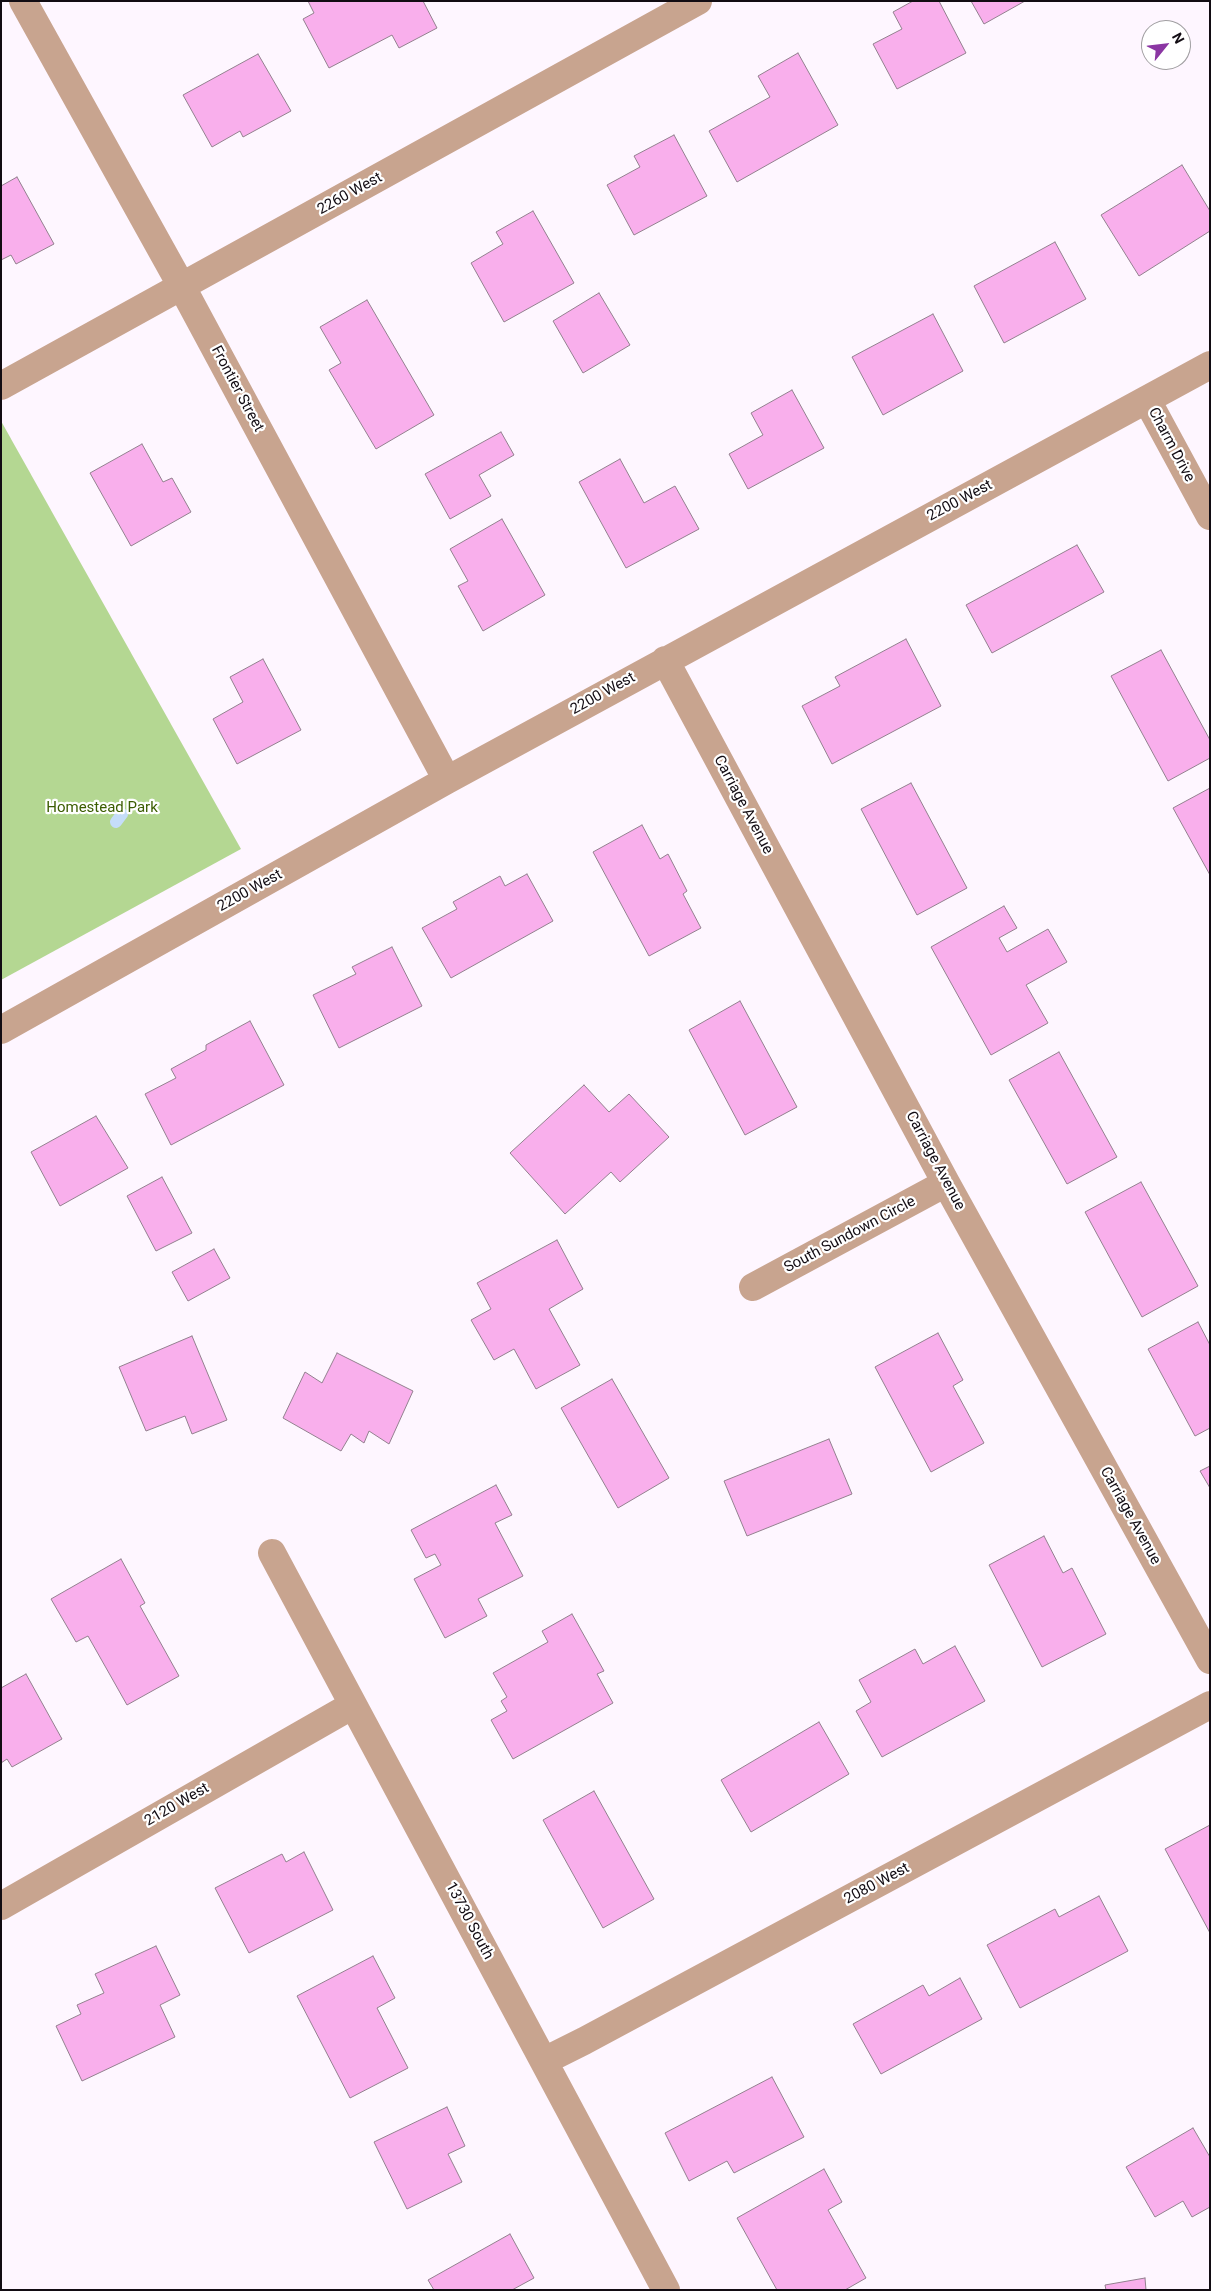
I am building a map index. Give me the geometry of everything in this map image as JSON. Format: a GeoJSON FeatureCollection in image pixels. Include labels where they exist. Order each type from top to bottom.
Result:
{"type":"FeatureCollection","features":[{"type":"Feature","properties":{"kind":"street","name":"Frontier Street"},"geometry":{"type":"LineString","coordinates":[[23,1],[182,286],[446,780]]}},
{"type":"Feature","properties":{"kind":"street","name":"2260 West"},"geometry":{"type":"LineString","coordinates":[[1,386],[698,1]]}},
{"type":"Feature","properties":{"kind":"street","name":"2200 West"},"geometry":{"type":"LineString","coordinates":[[1,1030],[446,780],[1210,365]]}},
{"type":"Feature","properties":{"kind":"street","name":"Charm Drive"},"geometry":{"type":"LineString","coordinates":[[1146,400],[1210,516]]}},
{"type":"Feature","properties":{"kind":"street","name":"Carriage Avenue"},"geometry":{"type":"LineString","coordinates":[[665,660],[946,1183],[1210,1660]]}},
{"type":"Feature","properties":{"kind":"street","name":"South Sundown Circle"},"geometry":{"type":"LineString","coordinates":[[753,1287],[946,1183]]}},
{"type":"Feature","properties":{"kind":"street","name":"13730 South"},"geometry":{"type":"LineString","coordinates":[[272,1553],[666,2290]]}},
{"type":"Feature","properties":{"kind":"street","name":"2120 West"},"geometry":{"type":"LineString","coordinates":[[1,1906],[353,1705]]}},
{"type":"Feature","properties":{"kind":"street","name":"2080 West"},"geometry":{"type":"LineString","coordinates":[[544,2061],[1210,1705]]}},
{"type":"Feature","properties":{"kind":"green space","name":"Homestead Park"},"geometry":{"type":"Polygon","coordinates":[[[1,421],[241,849],[1,980],[1,421]]]}},
{"type":"Feature","properties":{"kind":"building"},"geometry":{"type":"Polygon","coordinates":[[[308,1],[423,1],[437,28],[399,48],[392,35],[329,68],[303,19],[314,13],[308,1]]]}},
{"type":"Feature","properties":{"kind":"building"},"geometry":{"type":"Polygon","coordinates":[[[913,1],[939,1],[966,53],[897,89],[873,44],[902,29],[893,12],[913,1]]]}},
{"type":"Feature","properties":{"kind":"building"},"geometry":{"type":"Polygon","coordinates":[[[971,1],[1025,1],[984,24],[971,1]]]}},
{"type":"Feature","properties":{"kind":"building"},"geometry":{"type":"Polygon","coordinates":[[[798,53],[838,125],[737,182],[709,131],[770,97],[758,76],[798,53]]]}},
{"type":"Feature","properties":{"kind":"building"},"geometry":{"type":"Polygon","coordinates":[[[258,54],[291,111],[243,137],[240,131],[212,147],[183,95],[258,54]]]}},
{"type":"Feature","properties":{"kind":"building"},"geometry":{"type":"Polygon","coordinates":[[[674,135],[707,196],[634,235],[607,185],[640,167],[634,156],[674,135]]]}},
{"type":"Feature","properties":{"kind":"building"},"geometry":{"type":"Polygon","coordinates":[[[1182,165],[1210,211],[1210,231],[1139,276],[1101,215],[1182,165]]]}},
{"type":"Feature","properties":{"kind":"building"},"geometry":{"type":"Polygon","coordinates":[[[17,177],[54,244],[16,264],[11,255],[1,260],[1,186],[17,177]]]}},
{"type":"Feature","properties":{"kind":"building"},"geometry":{"type":"Polygon","coordinates":[[[533,211],[574,283],[504,322],[471,263],[503,244],[496,232],[533,211]]]}},
{"type":"Feature","properties":{"kind":"building"},"geometry":{"type":"Polygon","coordinates":[[[1055,242],[1086,299],[1004,343],[974,286],[1055,242]]]}},
{"type":"Feature","properties":{"kind":"building"},"geometry":{"type":"Polygon","coordinates":[[[599,293],[630,345],[583,373],[553,321],[599,293]]]}},
{"type":"Feature","properties":{"kind":"building"},"geometry":{"type":"Polygon","coordinates":[[[367,300],[434,415],[376,449],[329,370],[341,363],[320,327],[367,300]]]}},
{"type":"Feature","properties":{"kind":"building"},"geometry":{"type":"Polygon","coordinates":[[[933,314],[963,371],[883,415],[852,357],[933,314]]]}},
{"type":"Feature","properties":{"kind":"building"},"geometry":{"type":"Polygon","coordinates":[[[792,390],[824,448],[748,489],[729,454],[763,435],[751,413],[792,390]]]}},
{"type":"Feature","properties":{"kind":"building"},"geometry":{"type":"Polygon","coordinates":[[[501,432],[514,455],[479,475],[491,496],[450,519],[425,474],[501,432]]]}},
{"type":"Feature","properties":{"kind":"building"},"geometry":{"type":"Polygon","coordinates":[[[142,444],[163,482],[172,478],[191,512],[131,546],[90,473],[142,444]]]}},
{"type":"Feature","properties":{"kind":"building"},"geometry":{"type":"Polygon","coordinates":[[[620,459],[644,503],[675,486],[699,529],[626,568],[579,482],[620,459]]]}},
{"type":"Feature","properties":{"kind":"building"},"geometry":{"type":"Polygon","coordinates":[[[502,519],[545,595],[483,631],[458,586],[468,581],[450,549],[502,519]]]}},
{"type":"Feature","properties":{"kind":"building"},"geometry":{"type":"Polygon","coordinates":[[[1077,545],[1104,592],[992,653],[966,605],[1077,545]]]}},
{"type":"Feature","properties":{"kind":"building"},"geometry":{"type":"Polygon","coordinates":[[[906,639],[941,706],[832,764],[802,706],[840,686],[835,677],[906,639]]]}},
{"type":"Feature","properties":{"kind":"building"},"geometry":{"type":"Polygon","coordinates":[[[1161,650],[1210,740],[1210,758],[1168,781],[1111,676],[1161,650]]]}},
{"type":"Feature","properties":{"kind":"building"},"geometry":{"type":"Polygon","coordinates":[[[263,659],[301,730],[237,764],[213,719],[243,702],[230,677],[263,659]]]}},
{"type":"Feature","properties":{"kind":"building"},"geometry":{"type":"Polygon","coordinates":[[[911,783],[967,888],[917,915],[861,809],[911,783]]]}},
{"type":"Feature","properties":{"kind":"building"},"geometry":{"type":"Polygon","coordinates":[[[1210,788],[1210,875],[1173,808],[1210,788]]]}},
{"type":"Feature","properties":{"kind":"building"},"geometry":{"type":"Polygon","coordinates":[[[642,825],[660,859],[668,854],[687,891],[683,894],[701,928],[649,956],[593,852],[642,825]]]}},
{"type":"Feature","properties":{"kind":"building"},"geometry":{"type":"Polygon","coordinates":[[[527,874],[553,921],[451,978],[422,928],[457,909],[453,902],[500,876],[505,886],[527,874]]]}},
{"type":"Feature","properties":{"kind":"building"},"geometry":{"type":"Polygon","coordinates":[[[1004,906],[1017,928],[999,938],[1007,952],[1048,929],[1067,962],[1026,985],[1048,1023],[991,1055],[931,947],[1004,906]]]}},
{"type":"Feature","properties":{"kind":"building"},"geometry":{"type":"Polygon","coordinates":[[[392,947],[422,1006],[339,1048],[313,995],[356,974],[352,967],[392,947]]]}},
{"type":"Feature","properties":{"kind":"building"},"geometry":{"type":"Polygon","coordinates":[[[740,1001],[797,1107],[745,1135],[689,1030],[740,1001]]]}},
{"type":"Feature","properties":{"kind":"building"},"geometry":{"type":"Polygon","coordinates":[[[250,1021],[284,1085],[171,1145],[145,1094],[176,1078],[171,1069],[206,1050],[206,1045],[250,1021]]]}},
{"type":"Feature","properties":{"kind":"building"},"geometry":{"type":"Polygon","coordinates":[[[1059,1052],[1117,1157],[1067,1184],[1009,1080],[1059,1052]]]}},
{"type":"Feature","properties":{"kind":"building"},"geometry":{"type":"Polygon","coordinates":[[[584,1085],[609,1112],[629,1094],[669,1137],[620,1182],[611,1172],[565,1214],[510,1153],[584,1085]]]}},
{"type":"Feature","properties":{"kind":"building"},"geometry":{"type":"Polygon","coordinates":[[[96,1116],[128,1168],[60,1206],[31,1152],[96,1116]]]}},
{"type":"Feature","properties":{"kind":"building"},"geometry":{"type":"Polygon","coordinates":[[[162,1177],[192,1233],[156,1251],[127,1196],[162,1177]]]}},
{"type":"Feature","properties":{"kind":"building"},"geometry":{"type":"Polygon","coordinates":[[[1141,1182],[1198,1286],[1142,1317],[1085,1212],[1141,1182]]]}},
{"type":"Feature","properties":{"kind":"building"},"geometry":{"type":"Polygon","coordinates":[[[557,1240],[583,1289],[549,1309],[580,1365],[536,1389],[514,1349],[494,1360],[471,1320],[491,1309],[477,1283],[557,1240]]]}},
{"type":"Feature","properties":{"kind":"building"},"geometry":{"type":"Polygon","coordinates":[[[214,1249],[230,1278],[188,1301],[172,1272],[214,1249]]]}},
{"type":"Feature","properties":{"kind":"building"},"geometry":{"type":"Polygon","coordinates":[[[1198,1322],[1210,1345],[1210,1428],[1195,1436],[1148,1349],[1198,1322]]]}},
{"type":"Feature","properties":{"kind":"building"},"geometry":{"type":"Polygon","coordinates":[[[938,1333],[963,1380],[953,1386],[984,1443],[931,1472],[875,1367],[938,1333]]]}},
{"type":"Feature","properties":{"kind":"building"},"geometry":{"type":"Polygon","coordinates":[[[192,1336],[227,1420],[192,1434],[185,1416],[146,1431],[119,1367],[192,1336]]]}},
{"type":"Feature","properties":{"kind":"building"},"geometry":{"type":"Polygon","coordinates":[[[337,1353],[413,1391],[389,1444],[369,1431],[364,1443],[351,1434],[341,1451],[283,1418],[305,1372],[322,1383],[337,1353]]]}},
{"type":"Feature","properties":{"kind":"building"},"geometry":{"type":"Polygon","coordinates":[[[612,1379],[669,1478],[618,1508],[561,1408],[612,1379]]]}},
{"type":"Feature","properties":{"kind":"building"},"geometry":{"type":"Polygon","coordinates":[[[829,1439],[852,1494],[747,1536],[724,1481],[829,1439]]]}},
{"type":"Feature","properties":{"kind":"building"},"geometry":{"type":"Polygon","coordinates":[[[1210,1466],[1210,1488],[1200,1471],[1210,1466]]]}},
{"type":"Feature","properties":{"kind":"building"},"geometry":{"type":"Polygon","coordinates":[[[496,1485],[512,1515],[495,1523],[523,1576],[478,1599],[487,1616],[445,1638],[414,1579],[441,1565],[435,1554],[426,1558],[411,1530],[496,1485]]]}},
{"type":"Feature","properties":{"kind":"building"},"geometry":{"type":"Polygon","coordinates":[[[1044,1536],[1063,1573],[1072,1568],[1106,1634],[1042,1667],[989,1565],[1044,1536]]]}},
{"type":"Feature","properties":{"kind":"building"},"geometry":{"type":"Polygon","coordinates":[[[121,1559],[145,1603],[140,1606],[179,1676],[127,1705],[88,1636],[76,1642],[51,1599],[121,1559]]]}},
{"type":"Feature","properties":{"kind":"building"},"geometry":{"type":"Polygon","coordinates":[[[572,1614],[604,1671],[597,1674],[613,1703],[513,1759],[491,1720],[507,1711],[501,1701],[507,1697],[493,1673],[548,1642],[542,1631],[572,1614]]]}},
{"type":"Feature","properties":{"kind":"building"},"geometry":{"type":"Polygon","coordinates":[[[955,1646],[985,1701],[882,1757],[856,1711],[871,1702],[859,1680],[915,1649],[923,1664],[955,1646]]]}},
{"type":"Feature","properties":{"kind":"building"},"geometry":{"type":"Polygon","coordinates":[[[26,1674],[62,1739],[12,1767],[7,1759],[1,1763],[1,1688],[26,1674]]]}},
{"type":"Feature","properties":{"kind":"building"},"geometry":{"type":"Polygon","coordinates":[[[819,1722],[849,1774],[751,1832],[721,1780],[819,1722]]]}},
{"type":"Feature","properties":{"kind":"building"},"geometry":{"type":"Polygon","coordinates":[[[594,1791],[654,1899],[603,1928],[543,1820],[594,1791]]]}},
{"type":"Feature","properties":{"kind":"building"},"geometry":{"type":"Polygon","coordinates":[[[1210,1825],[1210,1933],[1165,1849],[1210,1825]]]}},
{"type":"Feature","properties":{"kind":"building"},"geometry":{"type":"Polygon","coordinates":[[[304,1852],[333,1910],[249,1953],[215,1888],[282,1854],[286,1862],[304,1852]]]}},
{"type":"Feature","properties":{"kind":"building"},"geometry":{"type":"Polygon","coordinates":[[[1099,1896],[1128,1951],[1020,2008],[987,1945],[1055,1909],[1059,1917],[1099,1896]]]}},
{"type":"Feature","properties":{"kind":"building"},"geometry":{"type":"Polygon","coordinates":[[[156,1946],[180,1995],[160,2005],[175,2037],[82,2081],[56,2026],[81,2014],[77,2005],[104,1993],[95,1974],[156,1946]]]}},
{"type":"Feature","properties":{"kind":"building"},"geometry":{"type":"Polygon","coordinates":[[[373,1956],[395,1998],[377,2008],[408,2068],[350,2098],[297,1996],[373,1956]]]}},
{"type":"Feature","properties":{"kind":"building"},"geometry":{"type":"Polygon","coordinates":[[[960,1978],[982,2019],[881,2074],[853,2024],[923,1985],[929,1996],[960,1978]]]}},
{"type":"Feature","properties":{"kind":"building"},"geometry":{"type":"Polygon","coordinates":[[[772,2077],[804,2137],[734,2173],[727,2161],[689,2181],[665,2133],[772,2077]]]}},
{"type":"Feature","properties":{"kind":"building"},"geometry":{"type":"Polygon","coordinates":[[[447,2107],[465,2146],[448,2154],[462,2182],[407,2209],[374,2142],[447,2107]]]}},
{"type":"Feature","properties":{"kind":"building"},"geometry":{"type":"Polygon","coordinates":[[[1193,2128],[1210,2157],[1210,2207],[1192,2217],[1183,2201],[1155,2217],[1126,2167],[1193,2128]]]}},
{"type":"Feature","properties":{"kind":"building"},"geometry":{"type":"Polygon","coordinates":[[[824,2169],[842,2202],[828,2210],[866,2278],[845,2290],[777,2290],[737,2218],[824,2169]]]}},
{"type":"Feature","properties":{"kind":"building"},"geometry":{"type":"Polygon","coordinates":[[[510,2234],[534,2278],[512,2290],[434,2290],[428,2280],[510,2234]]]}},
{"type":"Feature","properties":{"kind":"building"},"geometry":{"type":"Polygon","coordinates":[[[1145,2278],[1146,2290],[1106,2290],[1105,2285],[1145,2278]]]}},
{"type":"Feature","properties":{"kind":"waterway"},"geometry":{"type":"LineString","coordinates":[[116,822],[122,814]]}}]}
